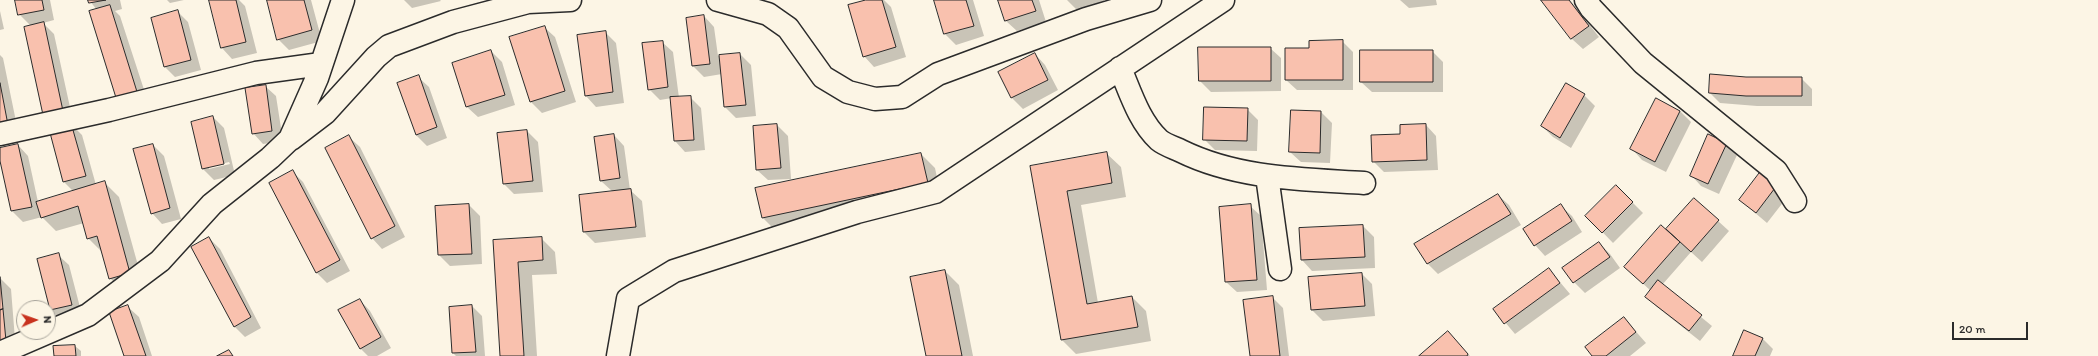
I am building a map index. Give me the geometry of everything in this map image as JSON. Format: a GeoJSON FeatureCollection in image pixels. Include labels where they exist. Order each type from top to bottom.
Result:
{"type":"FeatureCollection","features":[{"type":"Feature","properties":{"kind":"street"},"geometry":{"type":"LineString","coordinates":[[290,139],[317,78],[343,0]]}},
{"type":"Feature","properties":{"kind":"street"},"geometry":{"type":"LineString","coordinates":[[0,353],[88,315],[160,261],[212,204],[270,158],[290,139],[325,113],[376,57],[389,46],[453,22],[528,2],[570,0]]}},
{"type":"Feature","properties":{"kind":"street"},"geometry":{"type":"LineString","coordinates":[[718,0],[768,14],[788,28],[823,77],[848,92],[875,99],[902,97],[938,74],[1086,19],[1150,0]]}},
{"type":"Feature","properties":{"kind":"street"},"geometry":{"type":"LineString","coordinates":[[618,356],[628,299],[674,271],[857,212],[936,192],[1222,0]]}},
{"type":"Feature","properties":{"kind":"street"},"geometry":{"type":"LineString","coordinates":[[1586,0],[1591,8],[1643,63],[1776,171],[1795,201]]}},
{"type":"Feature","properties":{"kind":"street"},"geometry":{"type":"LineString","coordinates":[[0,134],[109,110],[256,73],[321,64]]}},
{"type":"Feature","properties":{"kind":"street"},"geometry":{"type":"LineString","coordinates":[[1120,68],[1139,116],[1160,141],[1188,154],[1227,168],[1267,176],[1364,183]]}},
{"type":"Feature","properties":{"kind":"street"},"geometry":{"type":"LineString","coordinates":[[1267,176],[1280,269]]}},
{"type":"Feature","properties":{"kind":"building"},"geometry":{"type":"Polygon","coordinates":[[[15,0],[42,0],[44,10],[18,15],[15,0]]]}},
{"type":"Feature","properties":{"kind":"building"},"geometry":{"type":"Polygon","coordinates":[[[88,0],[106,0],[89,3],[88,0]]]}},
{"type":"Feature","properties":{"kind":"building"},"geometry":{"type":"Polygon","coordinates":[[[209,0],[236,0],[246,42],[221,48],[209,0]]]}},
{"type":"Feature","properties":{"kind":"building"},"geometry":{"type":"Polygon","coordinates":[[[267,0],[304,0],[312,30],[277,40],[267,0]]]}},
{"type":"Feature","properties":{"kind":"building"},"geometry":{"type":"Polygon","coordinates":[[[866,0],[882,0],[896,47],[863,57],[848,5],[866,0]]]}},
{"type":"Feature","properties":{"kind":"building"},"geometry":{"type":"Polygon","coordinates":[[[934,0],[966,0],[974,26],[944,34],[934,0]]]}},
{"type":"Feature","properties":{"kind":"building"},"geometry":{"type":"Polygon","coordinates":[[[998,0],[1032,0],[1036,11],[1005,21],[998,0]]]}},
{"type":"Feature","properties":{"kind":"building"},"geometry":{"type":"Polygon","coordinates":[[[1541,0],[1569,0],[1589,26],[1571,39],[1541,0]]]}},
{"type":"Feature","properties":{"kind":"building"},"geometry":{"type":"Polygon","coordinates":[[[110,5],[138,95],[117,101],[89,11],[110,5]]]}},
{"type":"Feature","properties":{"kind":"building"},"geometry":{"type":"Polygon","coordinates":[[[178,10],[191,60],[164,67],[151,18],[178,10]]]}},
{"type":"Feature","properties":{"kind":"building"},"geometry":{"type":"Polygon","coordinates":[[[704,15],[710,64],[692,66],[686,18],[704,15]]]}},
{"type":"Feature","properties":{"kind":"building"},"geometry":{"type":"Polygon","coordinates":[[[44,22],[63,111],[43,115],[24,27],[44,22]]]}},
{"type":"Feature","properties":{"kind":"building"},"geometry":{"type":"Polygon","coordinates":[[[545,26],[565,91],[530,102],[509,37],[545,26]]]}},
{"type":"Feature","properties":{"kind":"building"},"geometry":{"type":"Polygon","coordinates":[[[606,31],[613,92],[585,96],[577,35],[606,31]]]}},
{"type":"Feature","properties":{"kind":"building"},"geometry":{"type":"Polygon","coordinates":[[[1343,40],[1343,80],[1285,80],[1285,48],[1309,48],[1309,41],[1343,40]]]}},
{"type":"Feature","properties":{"kind":"building"},"geometry":{"type":"Polygon","coordinates":[[[663,41],[668,87],[648,90],[642,43],[663,41]]]}},
{"type":"Feature","properties":{"kind":"building"},"geometry":{"type":"Polygon","coordinates":[[[1198,47],[1271,47],[1271,81],[1199,81],[1198,47]]]}},
{"type":"Feature","properties":{"kind":"building"},"geometry":{"type":"Polygon","coordinates":[[[491,50],[505,95],[466,107],[452,63],[491,50]]]}},
{"type":"Feature","properties":{"kind":"building"},"geometry":{"type":"Polygon","coordinates":[[[1360,50],[1433,50],[1433,82],[1360,82],[1360,50]]]}},
{"type":"Feature","properties":{"kind":"building"},"geometry":{"type":"Polygon","coordinates":[[[740,53],[746,105],[724,107],[719,55],[740,53]]]}},
{"type":"Feature","properties":{"kind":"building"},"geometry":{"type":"Polygon","coordinates":[[[1035,53],[1048,80],[1011,98],[998,72],[1035,53]]]}},
{"type":"Feature","properties":{"kind":"building"},"geometry":{"type":"Polygon","coordinates":[[[1710,74],[1746,77],[1802,77],[1802,96],[1746,96],[1709,93],[1710,74]]]}},
{"type":"Feature","properties":{"kind":"building"},"geometry":{"type":"Polygon","coordinates":[[[419,75],[437,127],[416,135],[397,83],[419,75]]]}},
{"type":"Feature","properties":{"kind":"building"},"geometry":{"type":"Polygon","coordinates":[[[0,83],[8,125],[0,127],[0,83]]]}},
{"type":"Feature","properties":{"kind":"building"},"geometry":{"type":"Polygon","coordinates":[[[1566,83],[1585,94],[1560,138],[1541,126],[1566,83]]]}},
{"type":"Feature","properties":{"kind":"building"},"geometry":{"type":"Polygon","coordinates":[[[266,85],[272,131],[252,134],[245,88],[266,85]]]}},
{"type":"Feature","properties":{"kind":"building"},"geometry":{"type":"Polygon","coordinates":[[[691,96],[694,140],[674,141],[670,97],[691,96]]]}},
{"type":"Feature","properties":{"kind":"building"},"geometry":{"type":"Polygon","coordinates":[[[1656,98],[1680,111],[1655,162],[1630,149],[1656,98]]]}},
{"type":"Feature","properties":{"kind":"building"},"geometry":{"type":"Polygon","coordinates":[[[1204,107],[1248,108],[1247,141],[1203,140],[1204,107]]]}},
{"type":"Feature","properties":{"kind":"building"},"geometry":{"type":"Polygon","coordinates":[[[1291,110],[1321,111],[1320,153],[1289,152],[1291,110]]]}},
{"type":"Feature","properties":{"kind":"building"},"geometry":{"type":"Polygon","coordinates":[[[213,116],[224,164],[202,169],[191,122],[213,116]]]}},
{"type":"Feature","properties":{"kind":"building"},"geometry":{"type":"Polygon","coordinates":[[[71,123],[86,176],[63,182],[49,129],[71,123]]]}},
{"type":"Feature","properties":{"kind":"building"},"geometry":{"type":"Polygon","coordinates":[[[777,124],[781,168],[756,170],[753,126],[777,124]]]}},
{"type":"Feature","properties":{"kind":"building"},"geometry":{"type":"Polygon","coordinates":[[[1426,124],[1427,160],[1372,162],[1371,135],[1400,134],[1400,125],[1426,124]]]}},
{"type":"Feature","properties":{"kind":"building"},"geometry":{"type":"Polygon","coordinates":[[[527,130],[533,181],[503,184],[497,133],[527,130]]]}},
{"type":"Feature","properties":{"kind":"building"},"geometry":{"type":"Polygon","coordinates":[[[614,134],[620,178],[600,181],[594,137],[614,134]]]}},
{"type":"Feature","properties":{"kind":"building"},"geometry":{"type":"Polygon","coordinates":[[[1708,134],[1727,143],[1708,184],[1690,176],[1708,134]]]}},
{"type":"Feature","properties":{"kind":"building"},"geometry":{"type":"Polygon","coordinates":[[[349,135],[395,226],[371,239],[325,148],[349,135]]]}},
{"type":"Feature","properties":{"kind":"building"},"geometry":{"type":"Polygon","coordinates":[[[18,144],[32,207],[11,211],[0,161],[0,148],[18,144]]]}},
{"type":"Feature","properties":{"kind":"building"},"geometry":{"type":"Polygon","coordinates":[[[153,144],[170,208],[151,214],[133,149],[153,144]]]}},
{"type":"Feature","properties":{"kind":"building"},"geometry":{"type":"Polygon","coordinates":[[[1107,152],[1112,183],[1067,191],[1087,304],[1132,296],[1138,327],[1061,340],[1030,166],[1107,152]]]}},
{"type":"Feature","properties":{"kind":"building"},"geometry":{"type":"Polygon","coordinates":[[[921,153],[928,183],[762,218],[755,188],[921,153]]]}},
{"type":"Feature","properties":{"kind":"building"},"geometry":{"type":"Polygon","coordinates":[[[293,170],[340,260],[316,273],[269,183],[293,170]]]}},
{"type":"Feature","properties":{"kind":"building"},"geometry":{"type":"Polygon","coordinates":[[[1761,171],[1778,184],[1756,213],[1739,200],[1761,171]]]}},
{"type":"Feature","properties":{"kind":"building"},"geometry":{"type":"Polygon","coordinates":[[[105,181],[130,273],[109,279],[97,236],[87,239],[78,206],[41,218],[36,202],[105,181]]]}},
{"type":"Feature","properties":{"kind":"building"},"geometry":{"type":"Polygon","coordinates":[[[1616,185],[1633,202],[1602,233],[1585,216],[1616,185]]]}},
{"type":"Feature","properties":{"kind":"building"},"geometry":{"type":"Polygon","coordinates":[[[631,189],[636,227],[583,232],[579,195],[631,189]]]}},
{"type":"Feature","properties":{"kind":"building"},"geometry":{"type":"Polygon","coordinates":[[[1498,194],[1511,214],[1427,264],[1414,244],[1498,194]]]}},
{"type":"Feature","properties":{"kind":"building"},"geometry":{"type":"Polygon","coordinates":[[[1694,198],[1719,220],[1691,252],[1666,229],[1694,198]]]}},
{"type":"Feature","properties":{"kind":"building"},"geometry":{"type":"Polygon","coordinates":[[[469,204],[472,254],[438,255],[435,206],[469,204]]]}},
{"type":"Feature","properties":{"kind":"building"},"geometry":{"type":"Polygon","coordinates":[[[1251,204],[1257,280],[1225,282],[1219,207],[1251,204]]]}},
{"type":"Feature","properties":{"kind":"building"},"geometry":{"type":"Polygon","coordinates":[[[1561,204],[1572,221],[1534,246],[1523,229],[1561,204]]]}},
{"type":"Feature","properties":{"kind":"building"},"geometry":{"type":"Polygon","coordinates":[[[1363,225],[1365,257],[1301,260],[1299,228],[1363,225]]]}},
{"type":"Feature","properties":{"kind":"building"},"geometry":{"type":"Polygon","coordinates":[[[1661,225],[1680,242],[1643,284],[1624,267],[1661,225]]]}},
{"type":"Feature","properties":{"kind":"building"},"geometry":{"type":"Polygon","coordinates":[[[209,237],[251,317],[234,327],[191,247],[209,237]]]}},
{"type":"Feature","properties":{"kind":"building"},"geometry":{"type":"Polygon","coordinates":[[[542,237],[543,260],[518,262],[524,356],[500,356],[493,240],[542,237]]]}},
{"type":"Feature","properties":{"kind":"building"},"geometry":{"type":"Polygon","coordinates":[[[1599,242],[1610,257],[1573,283],[1562,268],[1599,242]]]}},
{"type":"Feature","properties":{"kind":"building"},"geometry":{"type":"Polygon","coordinates":[[[59,253],[72,305],[56,309],[56,300],[47,300],[37,259],[59,253]]]}},
{"type":"Feature","properties":{"kind":"building"},"geometry":{"type":"Polygon","coordinates":[[[1549,268],[1560,283],[1504,324],[1493,309],[1549,268]]]}},
{"type":"Feature","properties":{"kind":"building"},"geometry":{"type":"Polygon","coordinates":[[[945,270],[962,356],[926,356],[910,277],[945,270]]]}},
{"type":"Feature","properties":{"kind":"building"},"geometry":{"type":"Polygon","coordinates":[[[1362,273],[1365,306],[1311,310],[1308,277],[1362,273]]]}},
{"type":"Feature","properties":{"kind":"building"},"geometry":{"type":"Polygon","coordinates":[[[0,277],[3,309],[0,310],[0,277]]]}},
{"type":"Feature","properties":{"kind":"building"},"geometry":{"type":"Polygon","coordinates":[[[1658,280],[1702,315],[1689,331],[1645,297],[1658,280]]]}},
{"type":"Feature","properties":{"kind":"building"},"geometry":{"type":"Polygon","coordinates":[[[1273,296],[1280,356],[1250,356],[1243,300],[1273,296]]]}},
{"type":"Feature","properties":{"kind":"building"},"geometry":{"type":"Polygon","coordinates":[[[360,299],[381,337],[360,349],[338,310],[360,299]]]}},
{"type":"Feature","properties":{"kind":"building"},"geometry":{"type":"Polygon","coordinates":[[[128,305],[146,356],[124,356],[109,312],[128,305]]]}},
{"type":"Feature","properties":{"kind":"building"},"geometry":{"type":"Polygon","coordinates":[[[472,305],[476,352],[452,353],[449,307],[472,305]]]}},
{"type":"Feature","properties":{"kind":"building"},"geometry":{"type":"Polygon","coordinates":[[[3,309],[6,341],[0,342],[0,310],[3,309]]]}},
{"type":"Feature","properties":{"kind":"building"},"geometry":{"type":"Polygon","coordinates":[[[1624,317],[1636,332],[1606,356],[1592,356],[1585,347],[1624,317]]]}},
{"type":"Feature","properties":{"kind":"building"},"geometry":{"type":"Polygon","coordinates":[[[1744,330],[1763,338],[1755,356],[1733,356],[1744,330]]]}},
{"type":"Feature","properties":{"kind":"building"},"geometry":{"type":"Polygon","coordinates":[[[1448,331],[1468,354],[1467,356],[1419,356],[1448,331]]]}},
{"type":"Feature","properties":{"kind":"building"},"geometry":{"type":"Polygon","coordinates":[[[75,345],[76,356],[54,356],[53,346],[75,345]]]}},
{"type":"Feature","properties":{"kind":"building"},"geometry":{"type":"Polygon","coordinates":[[[229,350],[233,356],[217,356],[229,350]]]}}]}
